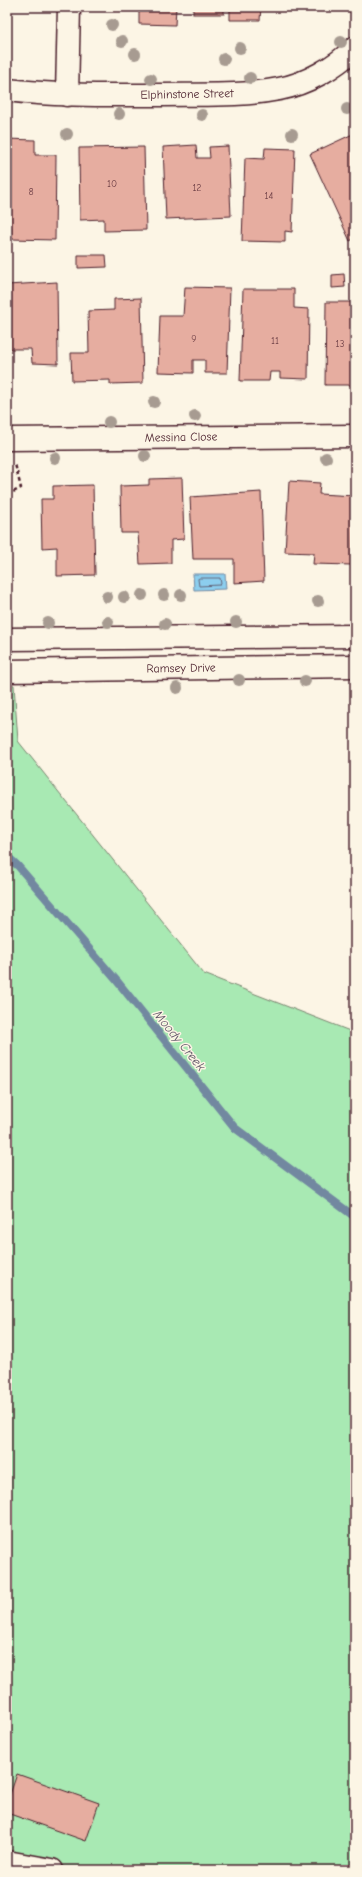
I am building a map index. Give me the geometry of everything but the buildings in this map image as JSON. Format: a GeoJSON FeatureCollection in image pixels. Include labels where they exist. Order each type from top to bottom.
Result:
{"type":"FeatureCollection","features":[{"type":"Feature","properties":{"kind":"street"},"geometry":{"type":"LineString","coordinates":[[68,95],[69,7]]}},
{"type":"Feature","properties":{"kind":"street","name":"Elphinstone Street"},"geometry":{"type":"LineString","coordinates":[[7,90],[68,95],[232,94],[280,89],[316,76],[345,58],[355,48]]}},
{"type":"Feature","properties":{"kind":"street","name":"Messina Close"},"geometry":{"type":"LineString","coordinates":[[7,439],[355,436]]}},
{"type":"Feature","properties":{"kind":"street"},"geometry":{"type":"LineString","coordinates":[[7,639],[355,636]]}},
{"type":"Feature","properties":{"kind":"street","name":"Ramsey Drive"},"geometry":{"type":"LineString","coordinates":[[7,670],[355,666]]}},
{"type":"Feature","properties":{"kind":"street"},"geometry":{"type":"LineString","coordinates":[[7,1862],[52,1870]]}},
{"type":"Feature","properties":{"kind":"path"},"geometry":{"type":"LineString","coordinates":[[7,495],[21,488],[14,464]]}},
{"type":"Feature","properties":{"kind":"green space"},"geometry":{"type":"Polygon","coordinates":[[[7,685],[14,685],[18,741],[204,974],[355,1033],[355,1870],[7,1870],[7,685]]]}},
{"type":"Feature","properties":{"kind":"water"},"geometry":{"type":"Polygon","coordinates":[[[193,574],[225,574],[226,589],[194,590],[193,574]]]}},
{"type":"Feature","properties":{"kind":"waterway","name":"Moody Creek"},"geometry":{"type":"LineString","coordinates":[[7,856],[18,866],[117,981],[235,1128],[355,1217]]}}]}
